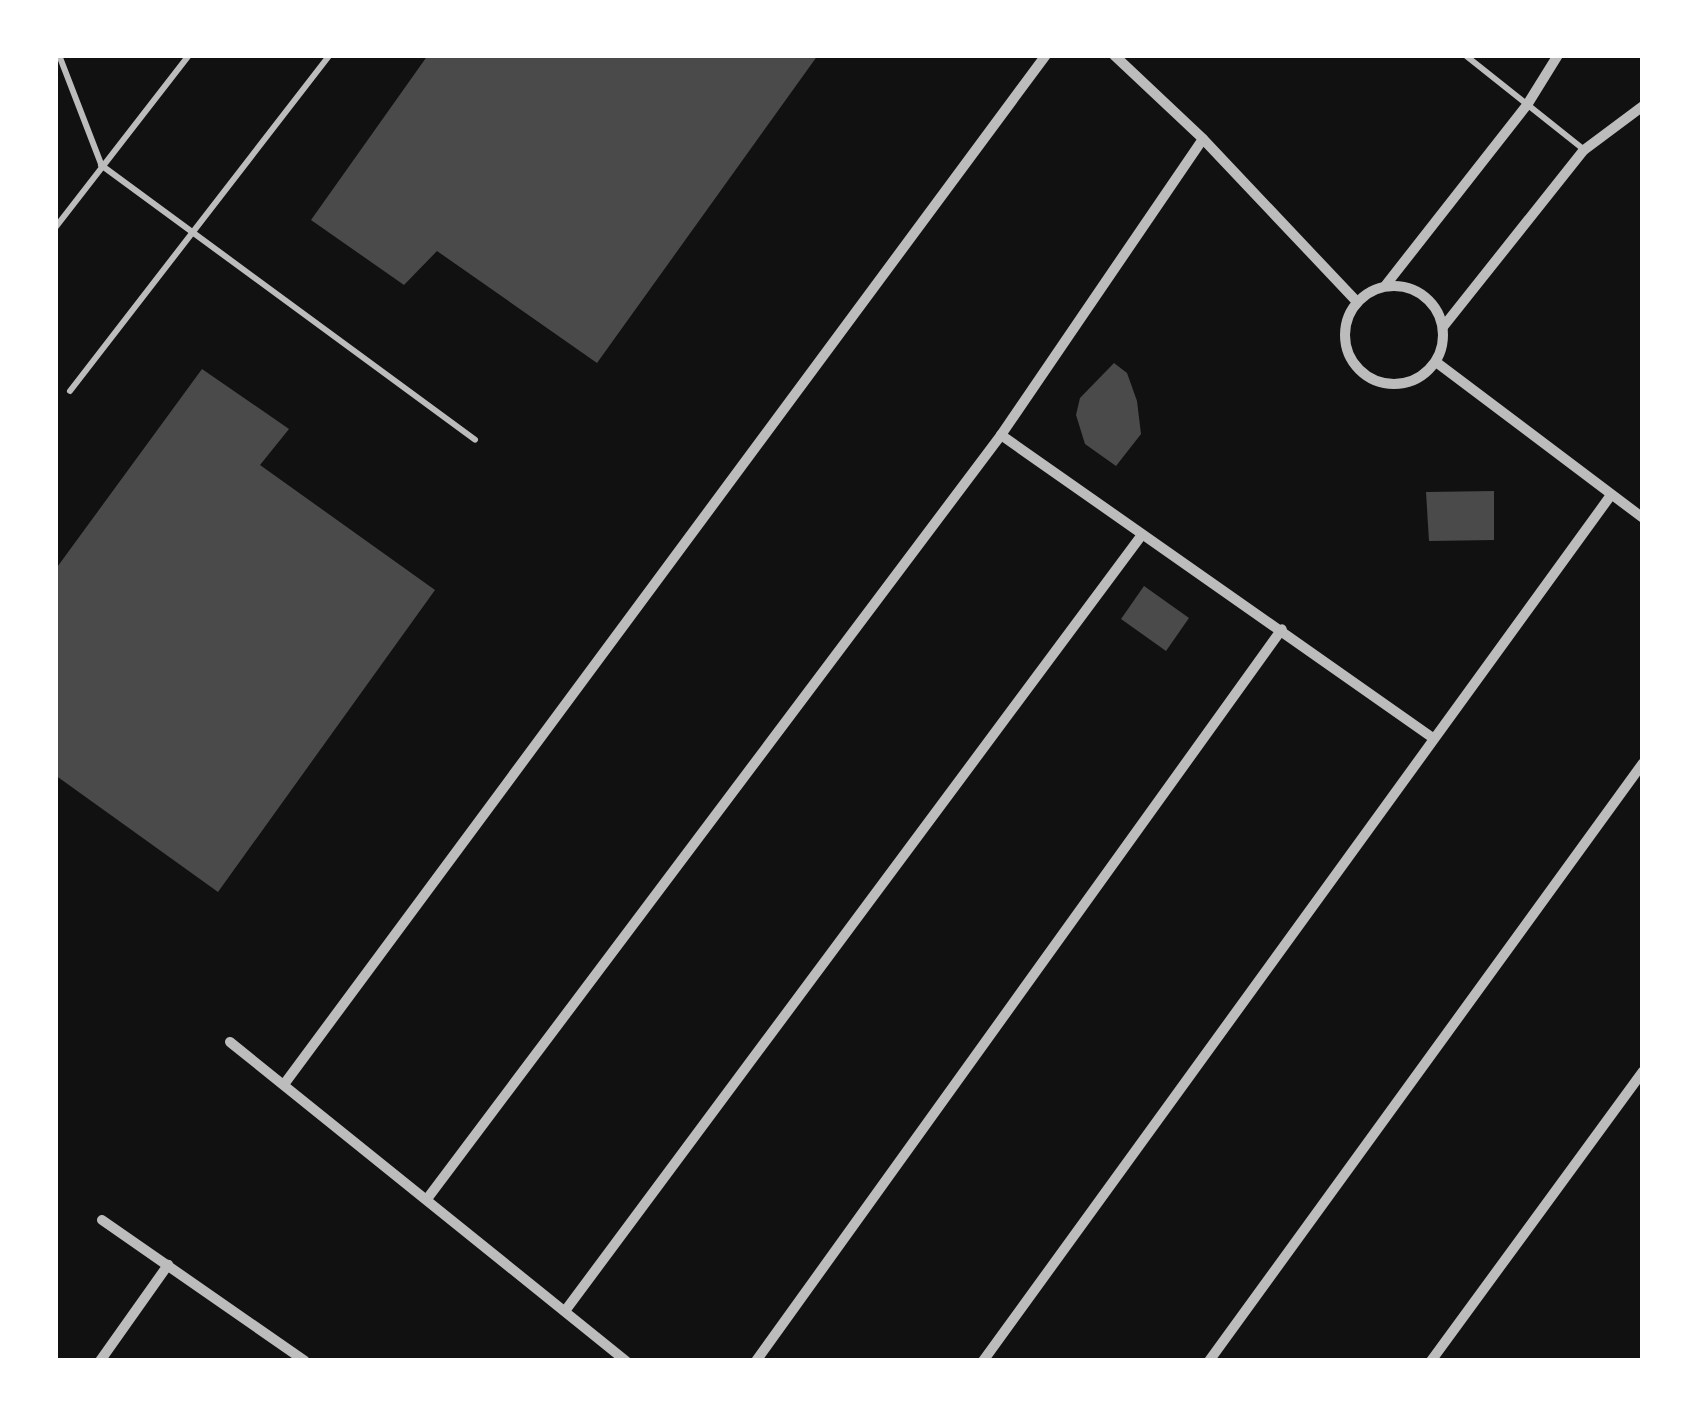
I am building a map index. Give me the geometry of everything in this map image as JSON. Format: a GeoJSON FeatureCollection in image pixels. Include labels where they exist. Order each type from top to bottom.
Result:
{"type":"FeatureCollection","features":[{"type":"Feature","properties":{"kind":"street"},"geometry":{"type":"LineString","coordinates":[[286,1083],[1046,55]]}},
{"type":"Feature","properties":{"kind":"street"},"geometry":{"type":"LineString","coordinates":[[1114,55],[1203,140],[1357,302]]}},
{"type":"Feature","properties":{"kind":"street"},"geometry":{"type":"LineString","coordinates":[[1558,55],[1526,105],[1385,286],[1357,302],[1344,331],[1346,347],[1364,374],[1378,382],[1410,382],[1436,362],[1444,327],[1584,150],[1643,106]]}},
{"type":"Feature","properties":{"kind":"street"},"geometry":{"type":"LineString","coordinates":[[427,1199],[1002,435],[1203,140]]}},
{"type":"Feature","properties":{"kind":"street"},"geometry":{"type":"LineString","coordinates":[[1385,286],[1416,290],[1429,300],[1444,327]]}},
{"type":"Feature","properties":{"kind":"street"},"geometry":{"type":"LineString","coordinates":[[1436,362],[1643,518]]}},
{"type":"Feature","properties":{"kind":"street"},"geometry":{"type":"LineString","coordinates":[[1002,435],[1434,738]]}},
{"type":"Feature","properties":{"kind":"street"},"geometry":{"type":"LineString","coordinates":[[983,1361],[1611,495]]}},
{"type":"Feature","properties":{"kind":"street"},"geometry":{"type":"LineString","coordinates":[[564,1311],[1141,536]]}},
{"type":"Feature","properties":{"kind":"street"},"geometry":{"type":"LineString","coordinates":[[756,1361],[1282,629]]}},
{"type":"Feature","properties":{"kind":"street"},"geometry":{"type":"LineString","coordinates":[[1210,1361],[1643,762]]}},
{"type":"Feature","properties":{"kind":"street"},"geometry":{"type":"LineString","coordinates":[[230,1042],[286,1083],[626,1361]]}},
{"type":"Feature","properties":{"kind":"street"},"geometry":{"type":"LineString","coordinates":[[1431,1361],[1643,1070]]}},
{"type":"Feature","properties":{"kind":"street"},"geometry":{"type":"LineString","coordinates":[[102,1220],[305,1361]]}},
{"type":"Feature","properties":{"kind":"street"},"geometry":{"type":"LineString","coordinates":[[100,1361],[168,1265]]}},
{"type":"Feature","properties":{"kind":"lane"},"geometry":{"type":"LineString","coordinates":[[60,55],[101,166],[475,440]]}},
{"type":"Feature","properties":{"kind":"lane"},"geometry":{"type":"LineString","coordinates":[[55,228],[190,55]]}},
{"type":"Feature","properties":{"kind":"lane"},"geometry":{"type":"LineString","coordinates":[[70,391],[190,231],[330,55]]}},
{"type":"Feature","properties":{"kind":"lane"},"geometry":{"type":"LineString","coordinates":[[1466,55],[1584,150]]}},
{"type":"Feature","properties":{"kind":"building"},"geometry":{"type":"Polygon","coordinates":[[[428,55],[818,55],[597,363],[437,251],[404,285],[311,220],[428,55]]]}},
{"type":"Feature","properties":{"kind":"building"},"geometry":{"type":"Polygon","coordinates":[[[1114,363],[1127,373],[1137,401],[1141,434],[1116,466],[1085,444],[1076,415],[1080,398],[1114,363]]]}},
{"type":"Feature","properties":{"kind":"building"},"geometry":{"type":"Polygon","coordinates":[[[202,369],[289,429],[260,465],[435,590],[218,892],[55,775],[55,570],[202,369]]]}},
{"type":"Feature","properties":{"kind":"building"},"geometry":{"type":"Polygon","coordinates":[[[1494,491],[1494,540],[1429,541],[1426,492],[1494,491]]]}},
{"type":"Feature","properties":{"kind":"building"},"geometry":{"type":"Polygon","coordinates":[[[1144,586],[1189,618],[1166,651],[1121,619],[1144,586]]]}}]}
